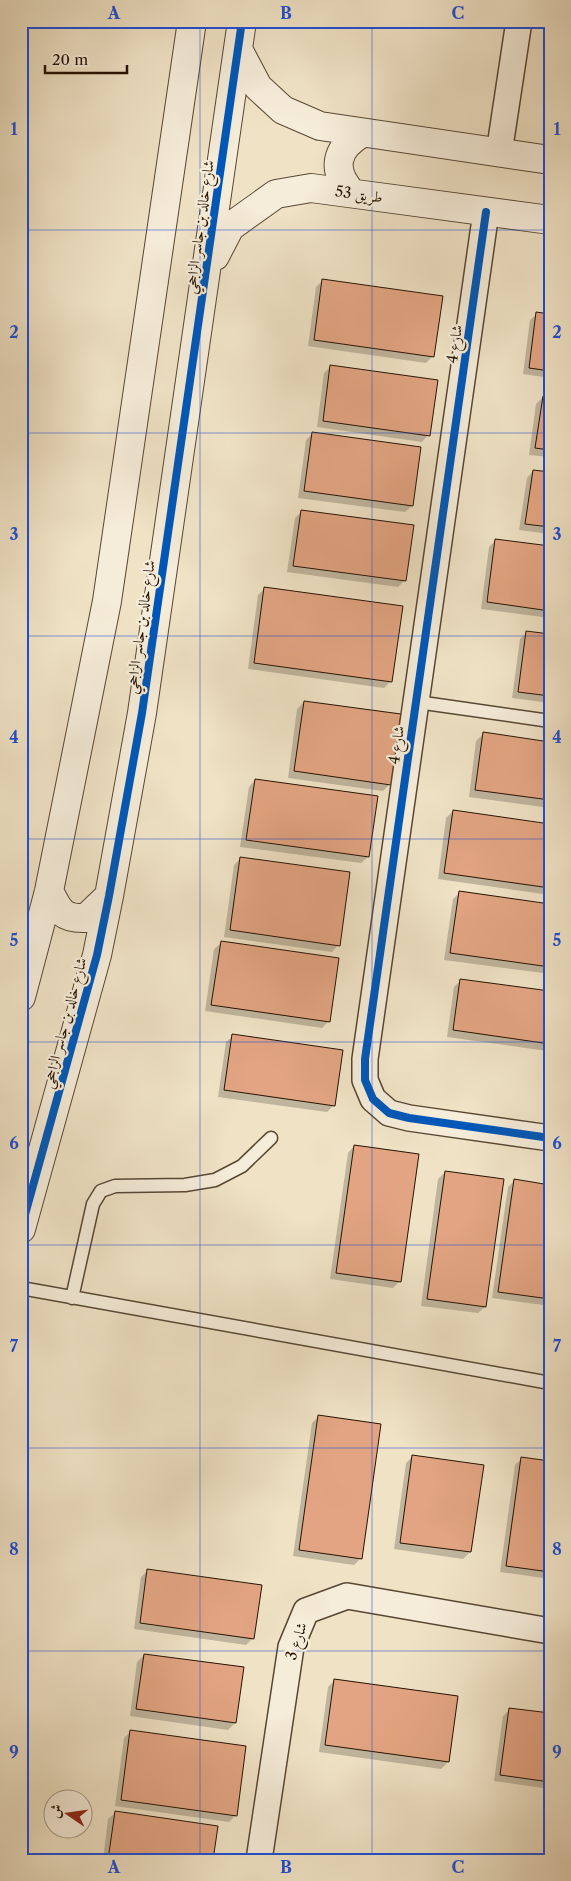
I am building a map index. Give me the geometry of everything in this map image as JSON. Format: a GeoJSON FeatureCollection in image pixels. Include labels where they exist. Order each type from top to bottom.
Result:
{"type":"FeatureCollection","features":[{"type":"Feature","properties":{"kind":"street"},"geometry":{"type":"LineString","coordinates":[[21,998],[49,891],[107,601],[192,21]]}},
{"type":"Feature","properties":{"kind":"street","name":"شارع خالد بن جاسر الراجحي"},"geometry":{"type":"LineString","coordinates":[[21,1229],[97,954],[109,896],[142,712],[242,21]]}},
{"type":"Feature","properties":{"kind":"street"},"geometry":{"type":"LineString","coordinates":[[500,153],[519,21]]}},
{"type":"Feature","properties":{"kind":"street"},"geometry":{"type":"LineString","coordinates":[[239,51],[258,87],[283,110],[320,126],[550,160]]}},
{"type":"Feature","properties":{"kind":"street"},"geometry":{"type":"LineString","coordinates":[[352,193],[342,182],[338,168],[341,153],[349,141],[362,133]]}},
{"type":"Feature","properties":{"kind":"street","name":"طريق 53"},"geometry":{"type":"LineString","coordinates":[[206,273],[230,227],[276,194],[311,188],[550,220]]}},
{"type":"Feature","properties":{"kind":"street","name":"شارع 4"},"geometry":{"type":"LineString","coordinates":[[486,212],[365,1059],[365,1080],[373,1099],[389,1112],[408,1118],[550,1138]]}},
{"type":"Feature","properties":{"kind":"street"},"geometry":{"type":"LineString","coordinates":[[49,891],[59,911],[72,918],[86,918],[109,896]]}},
{"type":"Feature","properties":{"kind":"street","name":"شارع 3"},"geometry":{"type":"LineString","coordinates":[[259,1860],[291,1647],[306,1611],[348,1596],[550,1631]]}},
{"type":"Feature","properties":{"kind":"lane"},"geometry":{"type":"LineString","coordinates":[[417,702],[550,721]]}},
{"type":"Feature","properties":{"kind":"lane"},"geometry":{"type":"LineString","coordinates":[[72,1298],[93,1204],[101,1191],[115,1186],[185,1185],[215,1180],[242,1166],[271,1138]]}},
{"type":"Feature","properties":{"kind":"lane"},"geometry":{"type":"LineString","coordinates":[[21,1288],[550,1383]]}},
{"type":"Feature","properties":{"kind":"building"},"geometry":{"type":"Polygon","coordinates":[[[322,279],[443,296],[434,357],[314,340],[322,279]]]}},
{"type":"Feature","properties":{"kind":"building"},"geometry":{"type":"Polygon","coordinates":[[[536,312],[550,314],[550,371],[529,368],[536,312]]]}},
{"type":"Feature","properties":{"kind":"building"},"geometry":{"type":"Polygon","coordinates":[[[330,365],[438,380],[430,436],[323,421],[330,365]]]}},
{"type":"Feature","properties":{"kind":"building"},"geometry":{"type":"Polygon","coordinates":[[[543,396],[550,397],[550,450],[535,448],[543,396]]]}},
{"type":"Feature","properties":{"kind":"building"},"geometry":{"type":"Polygon","coordinates":[[[312,432],[421,447],[413,506],[304,491],[312,432]]]}},
{"type":"Feature","properties":{"kind":"building"},"geometry":{"type":"Polygon","coordinates":[[[533,470],[550,472],[550,527],[525,524],[533,470]]]}},
{"type":"Feature","properties":{"kind":"building"},"geometry":{"type":"Polygon","coordinates":[[[301,510],[414,525],[406,581],[293,566],[301,510]]]}},
{"type":"Feature","properties":{"kind":"building"},"geometry":{"type":"Polygon","coordinates":[[[495,539],[550,546],[550,611],[487,602],[495,539]]]}},
{"type":"Feature","properties":{"kind":"building"},"geometry":{"type":"Polygon","coordinates":[[[264,587],[403,606],[392,682],[254,663],[264,587]]]}},
{"type":"Feature","properties":{"kind":"building"},"geometry":{"type":"Polygon","coordinates":[[[526,631],[550,634],[550,696],[518,692],[526,631]]]}},
{"type":"Feature","properties":{"kind":"building"},"geometry":{"type":"Polygon","coordinates":[[[304,701],[401,714],[391,785],[294,771],[304,701]]]}},
{"type":"Feature","properties":{"kind":"building"},"geometry":{"type":"Polygon","coordinates":[[[483,732],[550,742],[550,800],[475,790],[483,732]]]}},
{"type":"Feature","properties":{"kind":"building"},"geometry":{"type":"Polygon","coordinates":[[[255,779],[378,796],[369,857],[246,840],[255,779]]]}},
{"type":"Feature","properties":{"kind":"building"},"geometry":{"type":"Polygon","coordinates":[[[453,810],[550,824],[550,888],[444,873],[453,810]]]}},
{"type":"Feature","properties":{"kind":"building"},"geometry":{"type":"Polygon","coordinates":[[[240,857],[350,872],[340,946],[230,930],[240,857]]]}},
{"type":"Feature","properties":{"kind":"building"},"geometry":{"type":"Polygon","coordinates":[[[459,891],[550,904],[550,967],[450,953],[459,891]]]}},
{"type":"Feature","properties":{"kind":"building"},"geometry":{"type":"Polygon","coordinates":[[[221,941],[339,958],[330,1022],[211,1005],[221,941]]]}},
{"type":"Feature","properties":{"kind":"building"},"geometry":{"type":"Polygon","coordinates":[[[460,979],[550,991],[550,1044],[453,1030],[460,979]]]}},
{"type":"Feature","properties":{"kind":"building"},"geometry":{"type":"Polygon","coordinates":[[[232,1034],[343,1050],[335,1106],[224,1090],[232,1034]]]}},
{"type":"Feature","properties":{"kind":"building"},"geometry":{"type":"Polygon","coordinates":[[[354,1145],[419,1154],[401,1282],[336,1273],[354,1145]]]}},
{"type":"Feature","properties":{"kind":"building"},"geometry":{"type":"Polygon","coordinates":[[[445,1171],[504,1179],[486,1307],[427,1299],[445,1171]]]}},
{"type":"Feature","properties":{"kind":"building"},"geometry":{"type":"Polygon","coordinates":[[[514,1179],[550,1185],[550,1299],[498,1292],[514,1179]]]}},
{"type":"Feature","properties":{"kind":"building"},"geometry":{"type":"Polygon","coordinates":[[[318,1415],[381,1424],[362,1559],[299,1550],[318,1415]]]}},
{"type":"Feature","properties":{"kind":"building"},"geometry":{"type":"Polygon","coordinates":[[[412,1455],[484,1465],[471,1552],[400,1543],[412,1455]]]}},
{"type":"Feature","properties":{"kind":"building"},"geometry":{"type":"Polygon","coordinates":[[[521,1457],[550,1461],[550,1572],[506,1566],[521,1457]]]}},
{"type":"Feature","properties":{"kind":"building"},"geometry":{"type":"Polygon","coordinates":[[[147,1569],[262,1585],[254,1639],[140,1623],[147,1569]]]}},
{"type":"Feature","properties":{"kind":"building"},"geometry":{"type":"Polygon","coordinates":[[[144,1654],[244,1667],[236,1723],[136,1709],[144,1654]]]}},
{"type":"Feature","properties":{"kind":"building"},"geometry":{"type":"Polygon","coordinates":[[[334,1679],[458,1696],[449,1762],[325,1745],[334,1679]]]}},
{"type":"Feature","properties":{"kind":"building"},"geometry":{"type":"Polygon","coordinates":[[[509,1708],[550,1713],[550,1782],[500,1775],[509,1708]]]}},
{"type":"Feature","properties":{"kind":"building"},"geometry":{"type":"Polygon","coordinates":[[[130,1730],[246,1746],[237,1816],[121,1800],[130,1730]]]}},
{"type":"Feature","properties":{"kind":"building"},"geometry":{"type":"Polygon","coordinates":[[[115,1811],[218,1826],[213,1860],[108,1860],[115,1811]]]}},
{"type":"Feature","properties":{"kind":"cycle path"},"geometry":{"type":"LineString","coordinates":[[21,1229],[97,955],[109,896],[142,713],[242,21]]}},
{"type":"Feature","properties":{"kind":"cycle path"},"geometry":{"type":"LineString","coordinates":[[486,212],[365,1059],[365,1080],[373,1099],[389,1113],[409,1118],[550,1138]]}}]}
